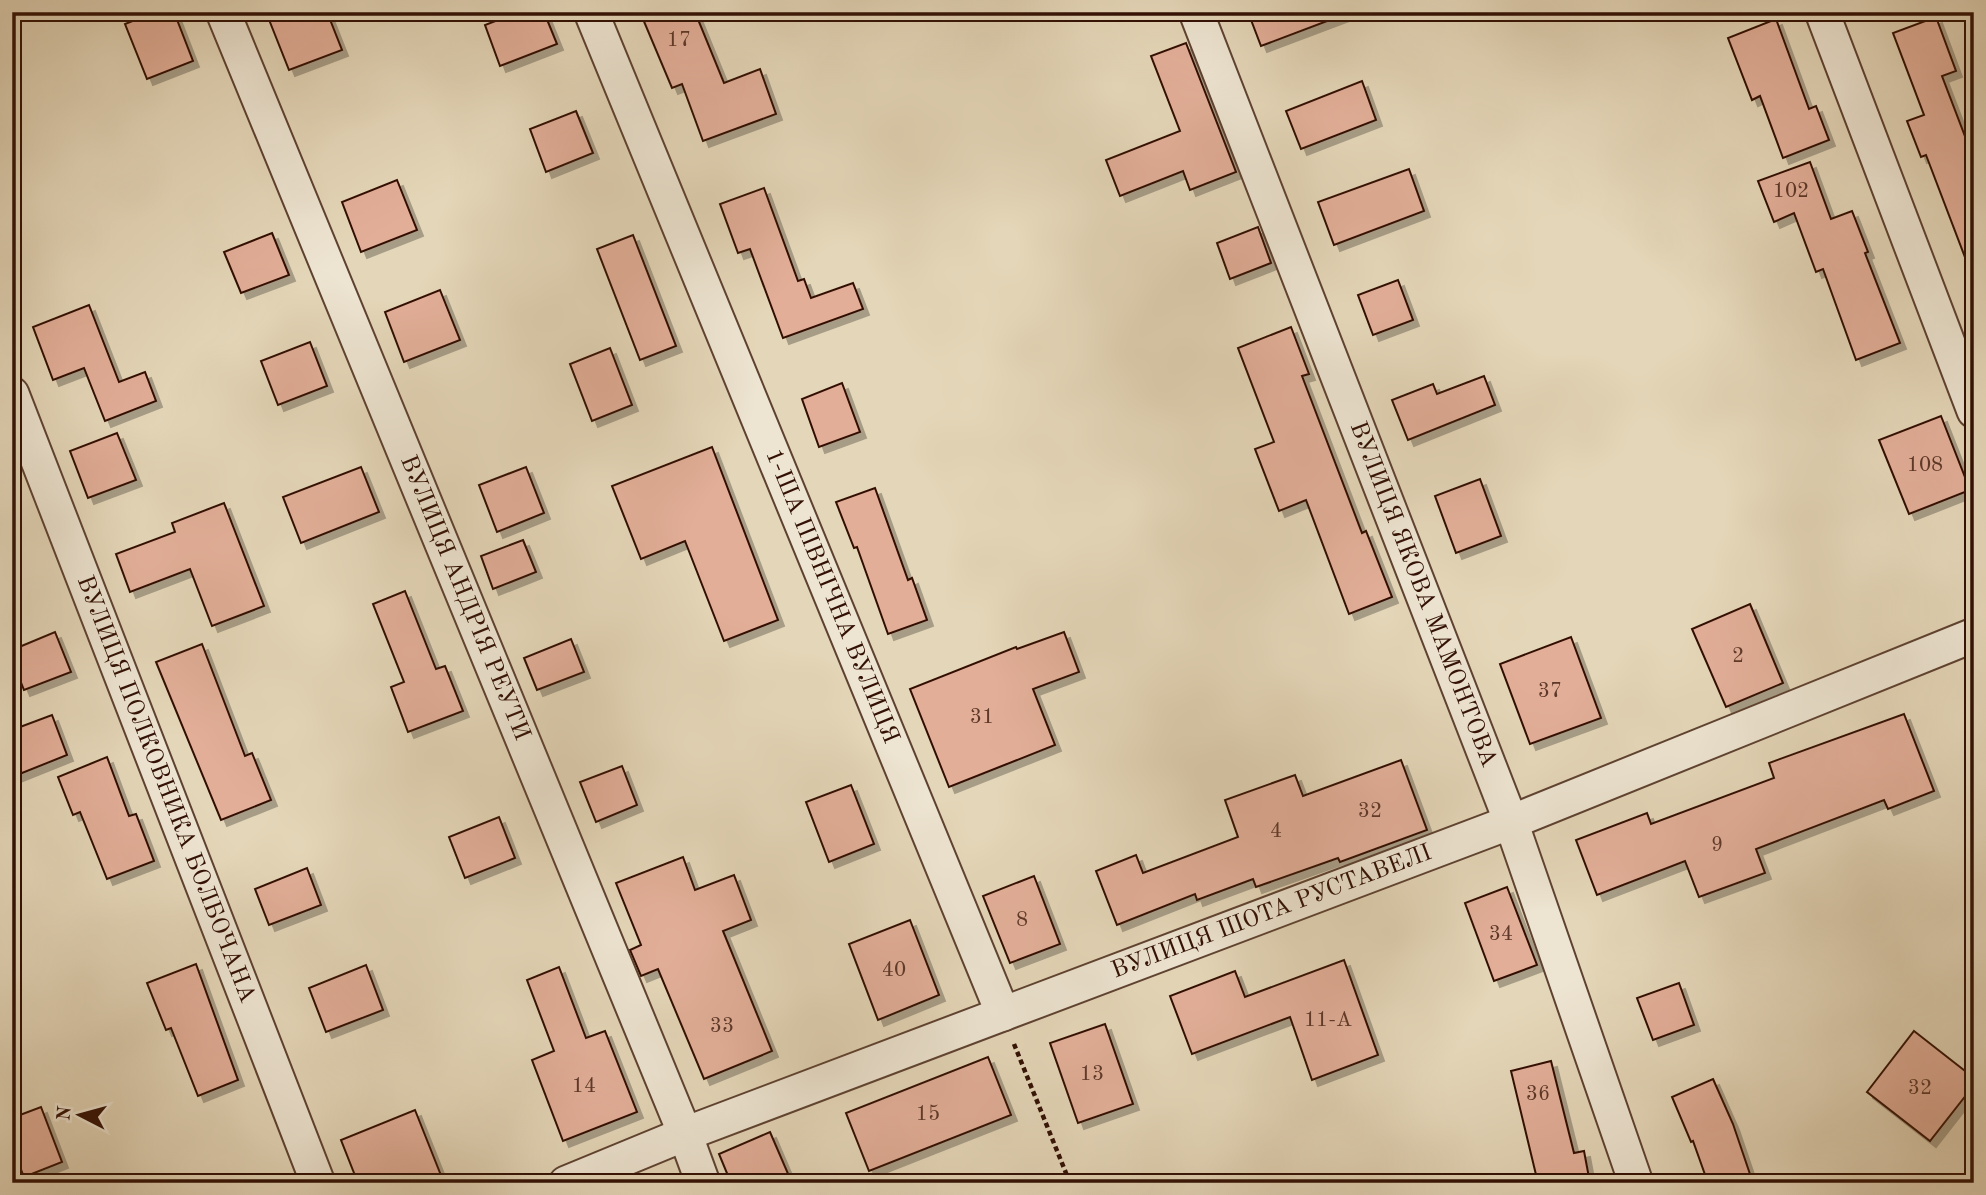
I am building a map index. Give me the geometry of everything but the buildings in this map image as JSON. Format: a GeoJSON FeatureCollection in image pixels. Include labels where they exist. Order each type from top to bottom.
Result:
{"type":"FeatureCollection","features":[{"type":"Feature","properties":{"kind":"street","name":"ВУЛИЦЯ АНДРІЯ РЕУТИ"},"geometry":{"type":"LineString","coordinates":[[223,12],[703,1183]]}},
{"type":"Feature","properties":{"kind":"street","name":"1-ША ПІВНІЧНА ВУЛИЦЯ"},"geometry":{"type":"LineString","coordinates":[[591,12],[1003,1014]]}},
{"type":"Feature","properties":{"kind":"street","name":"ВУЛИЦЯ ЯКОВА МАМОНТОВА"},"geometry":{"type":"LineString","coordinates":[[1196,12],[1511,822],[1636,1183]]}},
{"type":"Feature","properties":{"kind":"street"},"geometry":{"type":"LineString","coordinates":[[1822,12],[1974,411]]}},
{"type":"Feature","properties":{"kind":"street","name":"ВУЛИЦЯ ПОЛКОВНИКА БОЛБОЧАНА"},"geometry":{"type":"LineString","coordinates":[[12,394],[318,1183]]}},
{"type":"Feature","properties":{"kind":"street","name":"ВУЛИЦЯ ШОТА РУСТАВЕЛІ"},"geometry":{"type":"LineString","coordinates":[[566,1183],[685,1134],[1511,822],[1974,635]]}},
{"type":"Feature","properties":{"kind":"path"},"geometry":{"type":"LineString","coordinates":[[1003,1014],[1070,1183]]}}]}
